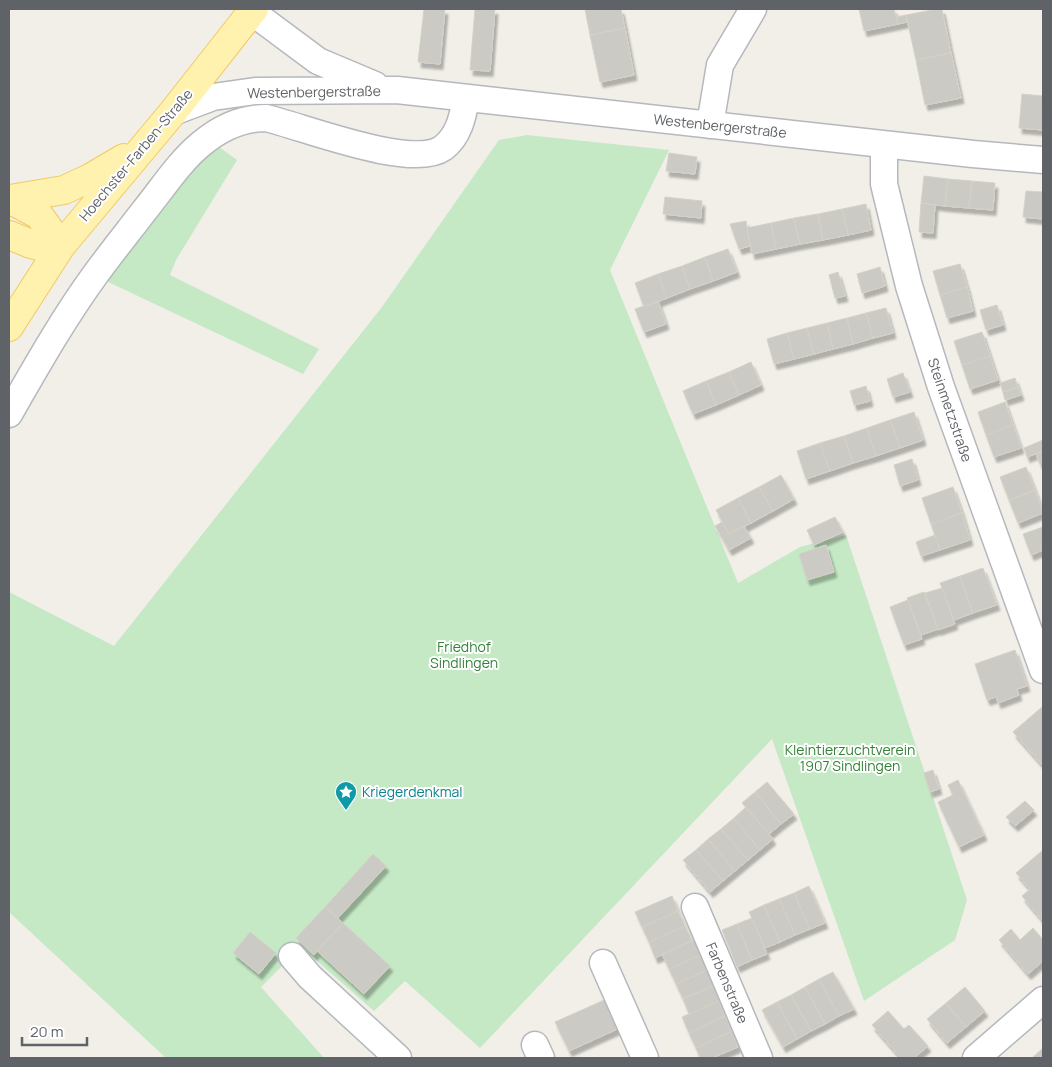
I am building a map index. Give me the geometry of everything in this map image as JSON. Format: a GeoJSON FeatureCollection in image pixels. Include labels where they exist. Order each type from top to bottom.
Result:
{"type":"FeatureCollection","features":[{"type":"Feature","properties":{"kind":"main road","name":"Hoechster-Farben-Straße"},"geometry":{"type":"LineString","coordinates":[[16,317],[59,249],[173,112],[253,10]]}},
{"type":"Feature","properties":{"kind":"main road"},"geometry":{"type":"LineString","coordinates":[[10,199],[64,190],[78,184],[145,145]]}},
{"type":"Feature","properties":{"kind":"main road"},"geometry":{"type":"LineString","coordinates":[[10,199],[38,215],[59,249]]}},
{"type":"Feature","properties":{"kind":"main road"},"geometry":{"type":"LineString","coordinates":[[9,235],[31,244],[59,249]]}},
{"type":"Feature","properties":{"kind":"street"},"geometry":{"type":"LineString","coordinates":[[710,125],[720,65],[753,9]]}},
{"type":"Feature","properties":{"kind":"street","name":"Westenbergerstraße"},"geometry":{"type":"LineString","coordinates":[[253,10],[318,61],[369,84],[397,90],[1043,160]]}},
{"type":"Feature","properties":{"kind":"street","name":"Westenbergerstraße"},"geometry":{"type":"LineString","coordinates":[[173,112],[214,97],[255,91],[397,90]]}},
{"type":"Feature","properties":{"kind":"street"},"geometry":{"type":"LineString","coordinates":[[9,414],[50,342],[94,276],[180,166],[199,145],[214,134],[230,125],[252,118],[266,118],[395,154],[425,155],[443,148],[452,139],[459,128],[466,98]]}},
{"type":"Feature","properties":{"kind":"street","name":"Steinmetzstraße"},"geometry":{"type":"LineString","coordinates":[[884,144],[884,184],[908,286],[941,387],[1043,669]]}},
{"type":"Feature","properties":{"kind":"street","name":"Farbenstraße"},"geometry":{"type":"LineString","coordinates":[[695,907],[759,1058]]}},
{"type":"Feature","properties":{"kind":"street"},"geometry":{"type":"LineString","coordinates":[[292,956],[310,977],[398,1058]]}},
{"type":"Feature","properties":{"kind":"street"},"geometry":{"type":"LineString","coordinates":[[604,963],[645,1058]]}},
{"type":"Feature","properties":{"kind":"street"},"geometry":{"type":"LineString","coordinates":[[976,1058],[1043,1000]]}},
{"type":"Feature","properties":{"kind":"green space","name":"Friedhof Sindlingen"},"geometry":{"type":"Polygon","coordinates":[[[527,135],[669,150],[610,270],[738,583],[800,547],[846,535],[967,900],[955,940],[864,1001],[772,739],[480,1048],[405,981],[374,1011],[301,947],[261,987],[324,1058],[166,1058],[9,912],[9,592],[114,646],[382,307],[499,140],[527,135]]]}},
{"type":"Feature","properties":{"kind":"green space"},"geometry":{"type":"Polygon","coordinates":[[[216,145],[237,160],[176,260],[170,275],[319,349],[303,374],[104,280],[158,207],[216,145]]]}},
{"type":"Feature","properties":{"kind":"building"},"geometry":{"type":"Polygon","coordinates":[[[424,9],[445,9],[440,64],[418,62],[424,9]]]}},
{"type":"Feature","properties":{"kind":"building"},"geometry":{"type":"Polygon","coordinates":[[[475,9],[495,9],[490,71],[470,70],[475,9]]]}},
{"type":"Feature","properties":{"kind":"building"},"geometry":{"type":"Polygon","coordinates":[[[585,9],[621,9],[625,28],[590,35],[585,9]]]}},
{"type":"Feature","properties":{"kind":"building"},"geometry":{"type":"Polygon","coordinates":[[[859,9],[894,9],[898,24],[864,31],[859,9]]]}},
{"type":"Feature","properties":{"kind":"building"},"geometry":{"type":"Polygon","coordinates":[[[942,9],[951,53],[916,60],[906,15],[942,9]]]}},
{"type":"Feature","properties":{"kind":"building"},"geometry":{"type":"Polygon","coordinates":[[[906,15],[907,22],[898,24],[896,17],[906,15]]]}},
{"type":"Feature","properties":{"kind":"building"},"geometry":{"type":"Polygon","coordinates":[[[625,28],[634,75],[600,82],[590,35],[625,28]]]}},
{"type":"Feature","properties":{"kind":"building"},"geometry":{"type":"Polygon","coordinates":[[[951,53],[961,98],[925,105],[916,60],[951,53]]]}},
{"type":"Feature","properties":{"kind":"building"},"geometry":{"type":"Polygon","coordinates":[[[1022,94],[1043,96],[1043,130],[1019,128],[1022,94]]]}},
{"type":"Feature","properties":{"kind":"building"},"geometry":{"type":"Polygon","coordinates":[[[669,153],[697,157],[695,174],[666,171],[669,153]]]}},
{"type":"Feature","properties":{"kind":"building"},"geometry":{"type":"Polygon","coordinates":[[[924,176],[948,179],[945,206],[921,203],[924,176]]]}},
{"type":"Feature","properties":{"kind":"building"},"geometry":{"type":"Polygon","coordinates":[[[948,179],[972,181],[969,208],[945,206],[948,179]]]}},
{"type":"Feature","properties":{"kind":"building"},"geometry":{"type":"Polygon","coordinates":[[[972,181],[995,183],[993,210],[969,208],[972,181]]]}},
{"type":"Feature","properties":{"kind":"building"},"geometry":{"type":"Polygon","coordinates":[[[1026,191],[1043,192],[1043,219],[1023,217],[1026,191]]]}},
{"type":"Feature","properties":{"kind":"building"},"geometry":{"type":"Polygon","coordinates":[[[665,197],[702,201],[701,218],[663,214],[665,197]]]}},
{"type":"Feature","properties":{"kind":"building"},"geometry":{"type":"Polygon","coordinates":[[[921,203],[935,205],[933,233],[919,232],[921,203]]]}},
{"type":"Feature","properties":{"kind":"building"},"geometry":{"type":"Polygon","coordinates":[[[866,204],[871,230],[848,235],[842,209],[866,204]]]}},
{"type":"Feature","properties":{"kind":"building"},"geometry":{"type":"Polygon","coordinates":[[[842,209],[848,235],[823,240],[818,214],[842,209]]]}},
{"type":"Feature","properties":{"kind":"building"},"geometry":{"type":"Polygon","coordinates":[[[818,214],[823,240],[800,244],[794,218],[818,214]]]}},
{"type":"Feature","properties":{"kind":"building"},"geometry":{"type":"Polygon","coordinates":[[[794,218],[800,244],[776,249],[771,223],[794,218]]]}},
{"type":"Feature","properties":{"kind":"building"},"geometry":{"type":"Polygon","coordinates":[[[746,221],[750,246],[739,249],[730,224],[746,221]]]}},
{"type":"Feature","properties":{"kind":"building"},"geometry":{"type":"Polygon","coordinates":[[[771,223],[776,249],[752,254],[747,228],[771,223]]]}},
{"type":"Feature","properties":{"kind":"building"},"geometry":{"type":"Polygon","coordinates":[[[728,249],[737,272],[713,281],[705,257],[728,249]]]}},
{"type":"Feature","properties":{"kind":"building"},"geometry":{"type":"Polygon","coordinates":[[[705,257],[713,281],[690,289],[682,266],[705,257]]]}},
{"type":"Feature","properties":{"kind":"building"},"geometry":{"type":"Polygon","coordinates":[[[960,264],[967,287],[940,295],[933,271],[960,264]]]}},
{"type":"Feature","properties":{"kind":"building"},"geometry":{"type":"Polygon","coordinates":[[[682,266],[690,289],[667,298],[658,274],[682,266]]]}},
{"type":"Feature","properties":{"kind":"building"},"geometry":{"type":"Polygon","coordinates":[[[880,267],[885,286],[862,293],[857,274],[880,267]]]}},
{"type":"Feature","properties":{"kind":"building"},"geometry":{"type":"Polygon","coordinates":[[[838,272],[845,296],[835,298],[829,275],[838,272]]]}},
{"type":"Feature","properties":{"kind":"building"},"geometry":{"type":"Polygon","coordinates":[[[658,274],[667,298],[644,307],[635,283],[658,274]]]}},
{"type":"Feature","properties":{"kind":"building"},"geometry":{"type":"Polygon","coordinates":[[[967,287],[973,311],[947,318],[940,295],[967,287]]]}},
{"type":"Feature","properties":{"kind":"building"},"geometry":{"type":"Polygon","coordinates":[[[658,301],[666,324],[644,332],[635,309],[658,301]]]}},
{"type":"Feature","properties":{"kind":"building"},"geometry":{"type":"Polygon","coordinates":[[[997,305],[1003,325],[986,330],[980,310],[997,305]]]}},
{"type":"Feature","properties":{"kind":"building"},"geometry":{"type":"Polygon","coordinates":[[[886,308],[893,333],[873,338],[866,313],[886,308]]]}},
{"type":"Feature","properties":{"kind":"building"},"geometry":{"type":"Polygon","coordinates":[[[866,313],[873,338],[853,344],[847,318],[866,313]]]}},
{"type":"Feature","properties":{"kind":"building"},"geometry":{"type":"Polygon","coordinates":[[[847,318],[853,344],[833,349],[827,323],[847,318]]]}},
{"type":"Feature","properties":{"kind":"building"},"geometry":{"type":"Polygon","coordinates":[[[827,323],[833,349],[814,354],[807,328],[827,323]]]}},
{"type":"Feature","properties":{"kind":"building"},"geometry":{"type":"Polygon","coordinates":[[[807,328],[814,354],[794,359],[787,333],[807,328]]]}},
{"type":"Feature","properties":{"kind":"building"},"geometry":{"type":"Polygon","coordinates":[[[982,332],[990,356],[962,365],[954,341],[982,332]]]}},
{"type":"Feature","properties":{"kind":"building"},"geometry":{"type":"Polygon","coordinates":[[[787,333],[794,359],[774,364],[767,339],[787,333]]]}},
{"type":"Feature","properties":{"kind":"building"},"geometry":{"type":"Polygon","coordinates":[[[990,356],[998,380],[970,389],[962,365],[990,356]]]}},
{"type":"Feature","properties":{"kind":"building"},"geometry":{"type":"Polygon","coordinates":[[[751,362],[761,385],[739,395],[729,372],[751,362]]]}},
{"type":"Feature","properties":{"kind":"building"},"geometry":{"type":"Polygon","coordinates":[[[729,372],[739,395],[716,405],[706,381],[729,372]]]}},
{"type":"Feature","properties":{"kind":"building"},"geometry":{"type":"Polygon","coordinates":[[[903,373],[910,392],[893,397],[887,379],[903,373]]]}},
{"type":"Feature","properties":{"kind":"building"},"geometry":{"type":"Polygon","coordinates":[[[1015,378],[1018,387],[1003,392],[1000,383],[1015,378]]]}},
{"type":"Feature","properties":{"kind":"building"},"geometry":{"type":"Polygon","coordinates":[[[706,381],[716,405],[693,414],[683,391],[706,381]]]}},
{"type":"Feature","properties":{"kind":"building"},"geometry":{"type":"Polygon","coordinates":[[[866,386],[870,401],[854,405],[850,391],[866,386]]]}},
{"type":"Feature","properties":{"kind":"building"},"geometry":{"type":"Polygon","coordinates":[[[1018,387],[1021,395],[1005,400],[1003,392],[1018,387]]]}},
{"type":"Feature","properties":{"kind":"building"},"geometry":{"type":"Polygon","coordinates":[[[1005,402],[1013,425],[986,435],[978,412],[1005,402]]]}},
{"type":"Feature","properties":{"kind":"building"},"geometry":{"type":"Polygon","coordinates":[[[914,412],[923,440],[900,448],[890,420],[914,412]]]}},
{"type":"Feature","properties":{"kind":"building"},"geometry":{"type":"Polygon","coordinates":[[[890,420],[900,448],[876,456],[867,428],[890,420]]]}},
{"type":"Feature","properties":{"kind":"building"},"geometry":{"type":"Polygon","coordinates":[[[1013,425],[1021,448],[994,457],[986,435],[1013,425]]]}},
{"type":"Feature","properties":{"kind":"building"},"geometry":{"type":"Polygon","coordinates":[[[867,428],[876,456],[853,463],[844,436],[867,428]]]}},
{"type":"Feature","properties":{"kind":"building"},"geometry":{"type":"Polygon","coordinates":[[[844,436],[853,463],[830,471],[820,443],[844,436]]]}},
{"type":"Feature","properties":{"kind":"building"},"geometry":{"type":"Polygon","coordinates":[[[1043,440],[1043,451],[1027,457],[1024,448],[1043,440]]]}},
{"type":"Feature","properties":{"kind":"building"},"geometry":{"type":"Polygon","coordinates":[[[820,443],[830,471],[806,479],[797,451],[820,443]]]}},
{"type":"Feature","properties":{"kind":"building"},"geometry":{"type":"Polygon","coordinates":[[[1043,451],[1043,463],[1040,464],[1036,454],[1043,451]]]}},
{"type":"Feature","properties":{"kind":"building"},"geometry":{"type":"Polygon","coordinates":[[[912,459],[918,480],[900,486],[894,465],[912,459]]]}},
{"type":"Feature","properties":{"kind":"building"},"geometry":{"type":"Polygon","coordinates":[[[1026,467],[1035,490],[1009,500],[1000,477],[1026,467]]]}},
{"type":"Feature","properties":{"kind":"building"},"geometry":{"type":"Polygon","coordinates":[[[781,475],[794,499],[773,511],[759,487],[781,475]]]}},
{"type":"Feature","properties":{"kind":"building"},"geometry":{"type":"Polygon","coordinates":[[[759,487],[773,511],[751,523],[738,498],[759,487]]]}},
{"type":"Feature","properties":{"kind":"building"},"geometry":{"type":"Polygon","coordinates":[[[953,487],[962,513],[931,524],[922,498],[953,487]]]}},
{"type":"Feature","properties":{"kind":"building"},"geometry":{"type":"Polygon","coordinates":[[[1035,490],[1043,513],[1018,523],[1009,500],[1035,490]]]}},
{"type":"Feature","properties":{"kind":"building"},"geometry":{"type":"Polygon","coordinates":[[[738,498],[751,523],[729,534],[716,510],[738,498]]]}},
{"type":"Feature","properties":{"kind":"building"},"geometry":{"type":"Polygon","coordinates":[[[962,513],[970,540],[940,550],[931,524],[962,513]]]}},
{"type":"Feature","properties":{"kind":"building"},"geometry":{"type":"Polygon","coordinates":[[[835,517],[843,532],[814,545],[807,530],[835,517]]]}},
{"type":"Feature","properties":{"kind":"building"},"geometry":{"type":"Polygon","coordinates":[[[722,522],[729,534],[744,526],[751,538],[729,550],[715,526],[722,522]]]}},
{"type":"Feature","properties":{"kind":"building"},"geometry":{"type":"Polygon","coordinates":[[[1043,527],[1043,550],[1031,555],[1023,534],[1043,527]]]}},
{"type":"Feature","properties":{"kind":"building"},"geometry":{"type":"Polygon","coordinates":[[[935,535],[940,550],[921,556],[916,542],[935,535]]]}},
{"type":"Feature","properties":{"kind":"building"},"geometry":{"type":"Polygon","coordinates":[[[826,545],[834,572],[807,580],[799,554],[826,545]]]}},
{"type":"Feature","properties":{"kind":"building"},"geometry":{"type":"Polygon","coordinates":[[[983,568],[997,605],[973,613],[960,576],[983,568]]]}},
{"type":"Feature","properties":{"kind":"building"},"geometry":{"type":"Polygon","coordinates":[[[960,576],[973,613],[954,620],[940,583],[960,576]]]}},
{"type":"Feature","properties":{"kind":"building"},"geometry":{"type":"Polygon","coordinates":[[[942,588],[955,624],[938,630],[925,593],[942,588]]]}},
{"type":"Feature","properties":{"kind":"building"},"geometry":{"type":"Polygon","coordinates":[[[924,592],[938,629],[921,635],[907,598],[924,592]]]}},
{"type":"Feature","properties":{"kind":"building"},"geometry":{"type":"Polygon","coordinates":[[[908,600],[922,639],[904,645],[890,607],[908,600]]]}},
{"type":"Feature","properties":{"kind":"building"},"geometry":{"type":"Polygon","coordinates":[[[1015,650],[1027,686],[1017,689],[1019,695],[998,703],[996,697],[987,700],[975,664],[1015,650]]]}},
{"type":"Feature","properties":{"kind":"building"},"geometry":{"type":"Polygon","coordinates":[[[1043,708],[1043,766],[1013,732],[1043,708]]]}},
{"type":"Feature","properties":{"kind":"building"},"geometry":{"type":"Polygon","coordinates":[[[933,770],[939,789],[930,792],[924,773],[933,770]]]}},
{"type":"Feature","properties":{"kind":"building"},"geometry":{"type":"Polygon","coordinates":[[[958,780],[984,835],[959,847],[938,802],[953,795],[948,785],[958,780]]]}},
{"type":"Feature","properties":{"kind":"building"},"geometry":{"type":"Polygon","coordinates":[[[767,782],[794,814],[781,824],[755,792],[767,782]]]}},
{"type":"Feature","properties":{"kind":"building"},"geometry":{"type":"Polygon","coordinates":[[[755,792],[781,824],[769,834],[742,803],[755,792]]]}},
{"type":"Feature","properties":{"kind":"building"},"geometry":{"type":"Polygon","coordinates":[[[1025,801],[1034,810],[1015,826],[1006,817],[1025,801]]]}},
{"type":"Feature","properties":{"kind":"building"},"geometry":{"type":"Polygon","coordinates":[[[746,807],[773,839],[760,850],[734,818],[746,807]]]}},
{"type":"Feature","properties":{"kind":"building"},"geometry":{"type":"Polygon","coordinates":[[[734,818],[760,850],[748,860],[721,829],[734,818]]]}},
{"type":"Feature","properties":{"kind":"building"},"geometry":{"type":"Polygon","coordinates":[[[721,829],[748,860],[735,871],[708,839],[721,829]]]}},
{"type":"Feature","properties":{"kind":"building"},"geometry":{"type":"Polygon","coordinates":[[[708,839],[735,871],[723,881],[696,850],[708,839]]]}},
{"type":"Feature","properties":{"kind":"building"},"geometry":{"type":"Polygon","coordinates":[[[696,850],[723,881],[710,892],[683,860],[696,850]]]}},
{"type":"Feature","properties":{"kind":"building"},"geometry":{"type":"Polygon","coordinates":[[[1043,850],[1043,921],[1022,896],[1030,889],[1016,873],[1043,850]]]}},
{"type":"Feature","properties":{"kind":"building"},"geometry":{"type":"Polygon","coordinates":[[[373,854],[386,866],[338,918],[325,907],[373,854]]]}},
{"type":"Feature","properties":{"kind":"building"},"geometry":{"type":"Polygon","coordinates":[[[809,886],[825,923],[810,929],[794,893],[809,886]]]}},
{"type":"Feature","properties":{"kind":"building"},"geometry":{"type":"Polygon","coordinates":[[[794,893],[810,929],[795,935],[779,899],[794,893]]]}},
{"type":"Feature","properties":{"kind":"building"},"geometry":{"type":"Polygon","coordinates":[[[672,896],[678,911],[642,927],[635,912],[672,896]]]}},
{"type":"Feature","properties":{"kind":"building"},"geometry":{"type":"Polygon","coordinates":[[[779,899],[795,935],[780,942],[764,905],[779,899]]]}},
{"type":"Feature","properties":{"kind":"building"},"geometry":{"type":"Polygon","coordinates":[[[764,905],[780,942],[765,948],[749,912],[764,905]]]}},
{"type":"Feature","properties":{"kind":"building"},"geometry":{"type":"Polygon","coordinates":[[[325,907],[343,923],[314,955],[296,938],[325,907]]]}},
{"type":"Feature","properties":{"kind":"building"},"geometry":{"type":"Polygon","coordinates":[[[678,911],[685,926],[649,942],[642,927],[678,911]]]}},
{"type":"Feature","properties":{"kind":"building"},"geometry":{"type":"Polygon","coordinates":[[[752,918],[767,954],[752,960],[737,924],[752,918]]]}},
{"type":"Feature","properties":{"kind":"building"},"geometry":{"type":"Polygon","coordinates":[[[343,923],[390,966],[364,994],[317,951],[343,923]]]}},
{"type":"Feature","properties":{"kind":"building"},"geometry":{"type":"Polygon","coordinates":[[[737,924],[752,960],[737,967],[722,930],[737,924]]]}},
{"type":"Feature","properties":{"kind":"building"},"geometry":{"type":"Polygon","coordinates":[[[685,926],[692,941],[655,958],[649,942],[685,926]]]}},
{"type":"Feature","properties":{"kind":"building"},"geometry":{"type":"Polygon","coordinates":[[[1033,928],[1043,940],[1043,961],[1028,974],[999,940],[1011,929],[1020,940],[1033,928]]]}},
{"type":"Feature","properties":{"kind":"building"},"geometry":{"type":"Polygon","coordinates":[[[250,932],[276,953],[259,974],[233,953],[250,932]]]}},
{"type":"Feature","properties":{"kind":"building"},"geometry":{"type":"Polygon","coordinates":[[[699,938],[705,953],[669,969],[662,954],[699,938]]]}},
{"type":"Feature","properties":{"kind":"building"},"geometry":{"type":"Polygon","coordinates":[[[705,953],[712,968],[676,984],[669,969],[705,953]]]}},
{"type":"Feature","properties":{"kind":"building"},"geometry":{"type":"Polygon","coordinates":[[[712,968],[719,983],[683,999],[676,984],[712,968]]]}},
{"type":"Feature","properties":{"kind":"building"},"geometry":{"type":"Polygon","coordinates":[[[833,972],[854,1009],[839,1016],[819,979],[833,972]]]}},
{"type":"Feature","properties":{"kind":"building"},"geometry":{"type":"Polygon","coordinates":[[[819,979],[839,1016],[825,1024],[805,987],[819,979]]]}},
{"type":"Feature","properties":{"kind":"building"},"geometry":{"type":"Polygon","coordinates":[[[719,983],[726,998],[689,1014],[683,999],[719,983]]]}},
{"type":"Feature","properties":{"kind":"building"},"geometry":{"type":"Polygon","coordinates":[[[805,987],[825,1024],[811,1031],[791,995],[805,987]]]}},
{"type":"Feature","properties":{"kind":"building"},"geometry":{"type":"Polygon","coordinates":[[[965,987],[985,1011],[966,1027],[946,1003],[965,987]]]}},
{"type":"Feature","properties":{"kind":"building"},"geometry":{"type":"Polygon","coordinates":[[[791,995],[811,1031],[797,1039],[777,1002],[791,995]]]}},
{"type":"Feature","properties":{"kind":"building"},"geometry":{"type":"Polygon","coordinates":[[[611,997],[624,1026],[569,1051],[555,1022],[611,997]]]}},
{"type":"Feature","properties":{"kind":"building"},"geometry":{"type":"Polygon","coordinates":[[[719,1001],[725,1016],[689,1033],[682,1017],[719,1001]]]}},
{"type":"Feature","properties":{"kind":"building"},"geometry":{"type":"Polygon","coordinates":[[[777,1002],[797,1039],[783,1047],[762,1010],[777,1002]]]}},
{"type":"Feature","properties":{"kind":"building"},"geometry":{"type":"Polygon","coordinates":[[[946,1003],[966,1027],[947,1043],[927,1019],[946,1003]]]}},
{"type":"Feature","properties":{"kind":"building"},"geometry":{"type":"Polygon","coordinates":[[[888,1011],[904,1029],[909,1025],[928,1046],[914,1058],[901,1058],[872,1025],[888,1011]]]}},
{"type":"Feature","properties":{"kind":"building"},"geometry":{"type":"Polygon","coordinates":[[[725,1016],[732,1031],[696,1048],[689,1033],[725,1016]]]}},
{"type":"Feature","properties":{"kind":"building"},"geometry":{"type":"Polygon","coordinates":[[[732,1031],[738,1047],[712,1058],[700,1058],[696,1048],[732,1031]]]}},
{"type":"Feature","properties":{"kind":"building"},"geometry":{"type":"Polygon","coordinates":[[[1043,1048],[1043,1058],[1032,1058],[1043,1048]]]}},
{"type":"Feature","properties":{"kind":"place","name":"Kriegerdenkmal"},"geometry":{"type":"Point","coordinates":[346,811]}},
{"type":"Feature","properties":{"kind":"park label","name":"Kleintierzuchtverein 1907 Sindlingen"},"geometry":{"type":"Point","coordinates":[850,758]}}]}
